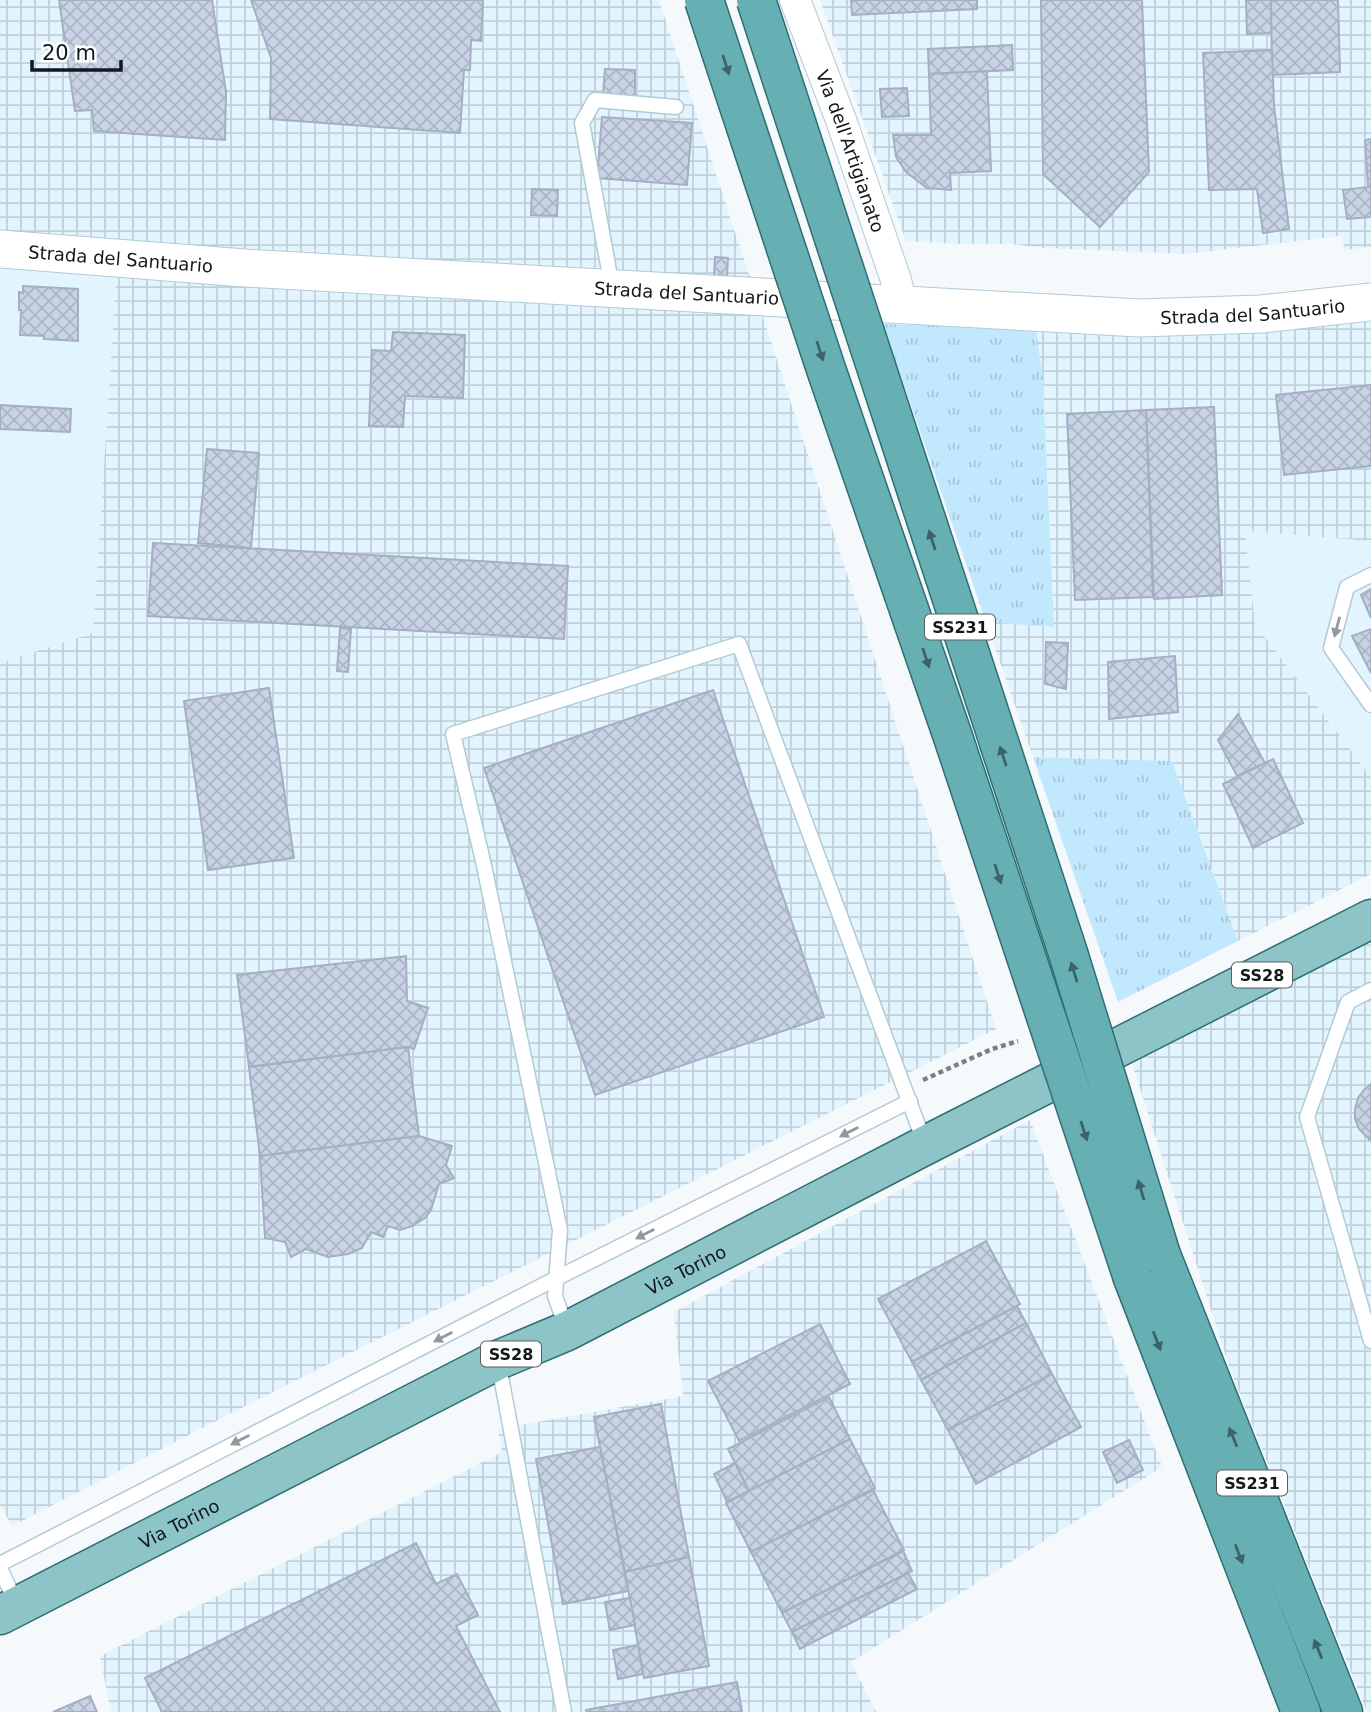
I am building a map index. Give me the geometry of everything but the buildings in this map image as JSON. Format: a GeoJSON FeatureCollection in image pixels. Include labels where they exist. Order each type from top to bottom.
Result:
{"type":"FeatureCollection","features":[{"type":"Feature","properties":{"kind":"highway","name":"SS231"},"geometry":{"type":"LineString","coordinates":[[704,0],[826,369],[953,737],[1147,1266],[1301,1712]]}},
{"type":"Feature","properties":{"kind":"highway","name":"SS231"},"geometry":{"type":"LineString","coordinates":[[755,0],[1068,953],[1147,1266],[1343,1712]]}},
{"type":"Feature","properties":{"kind":"main road","name":"Via Torino"},"geometry":{"type":"LineString","coordinates":[[9,1611],[498,1360],[567,1331],[1371,919]]}},
{"type":"Feature","properties":{"kind":"street","name":"Via dell'Artigianato"},"geometry":{"type":"LineString","coordinates":[[795,0],[845,133],[896,280],[902,305]]}},
{"type":"Feature","properties":{"kind":"street","name":"Strada del Santuario"},"geometry":{"type":"LineString","coordinates":[[0,249],[244,268],[1139,318],[1261,314],[1371,302]]}},
{"type":"Feature","properties":{"kind":"lane"},"geometry":{"type":"LineString","coordinates":[[612,289],[582,123],[595,100],[676,107]]}},
{"type":"Feature","properties":{"kind":"lane"},"geometry":{"type":"LineString","coordinates":[[1371,575],[1347,587],[1331,648],[1371,705]]}},
{"type":"Feature","properties":{"kind":"lane"},"geometry":{"type":"LineString","coordinates":[[567,1331],[555,1296],[561,1230],[486,875],[453,734],[739,644],[926,1145]]}},
{"type":"Feature","properties":{"kind":"lane"},"geometry":{"type":"LineString","coordinates":[[1371,990],[1348,1002],[1307,1118],[1371,1341]]}},
{"type":"Feature","properties":{"kind":"lane"},"geometry":{"type":"LineString","coordinates":[[9,1611],[0,1566],[557,1278],[910,1101]]}},
{"type":"Feature","properties":{"kind":"lane"},"geometry":{"type":"LineString","coordinates":[[498,1360],[564,1712]]}},
{"type":"Feature","properties":{"kind":"shaded area"},"geometry":{"type":"Polygon","coordinates":[[[0,0],[659,0],[996,1029],[12,1526],[0,1505],[0,663],[93,633],[116,284],[85,242],[0,235],[0,0]]]}},
{"type":"Feature","properties":{"kind":"shaded area"},"geometry":{"type":"Polygon","coordinates":[[[820,0],[1371,0],[1371,247],[1345,250],[1341,236],[1187,254],[906,241],[820,0]]]}},
{"type":"Feature","properties":{"kind":"shaded area"},"geometry":{"type":"Polygon","coordinates":[[[0,261],[104,268],[116,284],[93,633],[0,663],[0,261]]]}},
{"type":"Feature","properties":{"kind":"shaded area"},"geometry":{"type":"Polygon","coordinates":[[[1371,315],[1371,541],[1245,531],[1255,624],[1371,777],[1371,874],[1238,941],[1172,761],[1033,757],[986,622],[1054,626],[1043,379],[1036,329],[1140,332],[1287,331],[1371,315]]]}},
{"type":"Feature","properties":{"kind":"shaded area"},"geometry":{"type":"Polygon","coordinates":[[[1245,531],[1371,541],[1371,777],[1255,624],[1245,531]]]}},
{"type":"Feature","properties":{"kind":"shaded area"},"geometry":{"type":"Polygon","coordinates":[[[1371,930],[1371,1712],[1367,1712],[1230,1369],[1131,1057],[1371,930]]]}},
{"type":"Feature","properties":{"kind":"shaded area"},"geometry":{"type":"Polygon","coordinates":[[[1030,1120],[1162,1467],[851,1662],[876,1712],[111,1712],[100,1656],[502,1452],[498,1429],[683,1396],[674,1312],[1030,1120]]]}},
{"type":"Feature","properties":{"kind":"green space"},"geometry":{"type":"Polygon","coordinates":[[[883,324],[1036,329],[1043,379],[1054,627],[986,622],[883,324]]]}},
{"type":"Feature","properties":{"kind":"green space"},"geometry":{"type":"Polygon","coordinates":[[[1033,757],[1172,761],[1238,941],[1118,1002],[1033,757]]]}}]}
